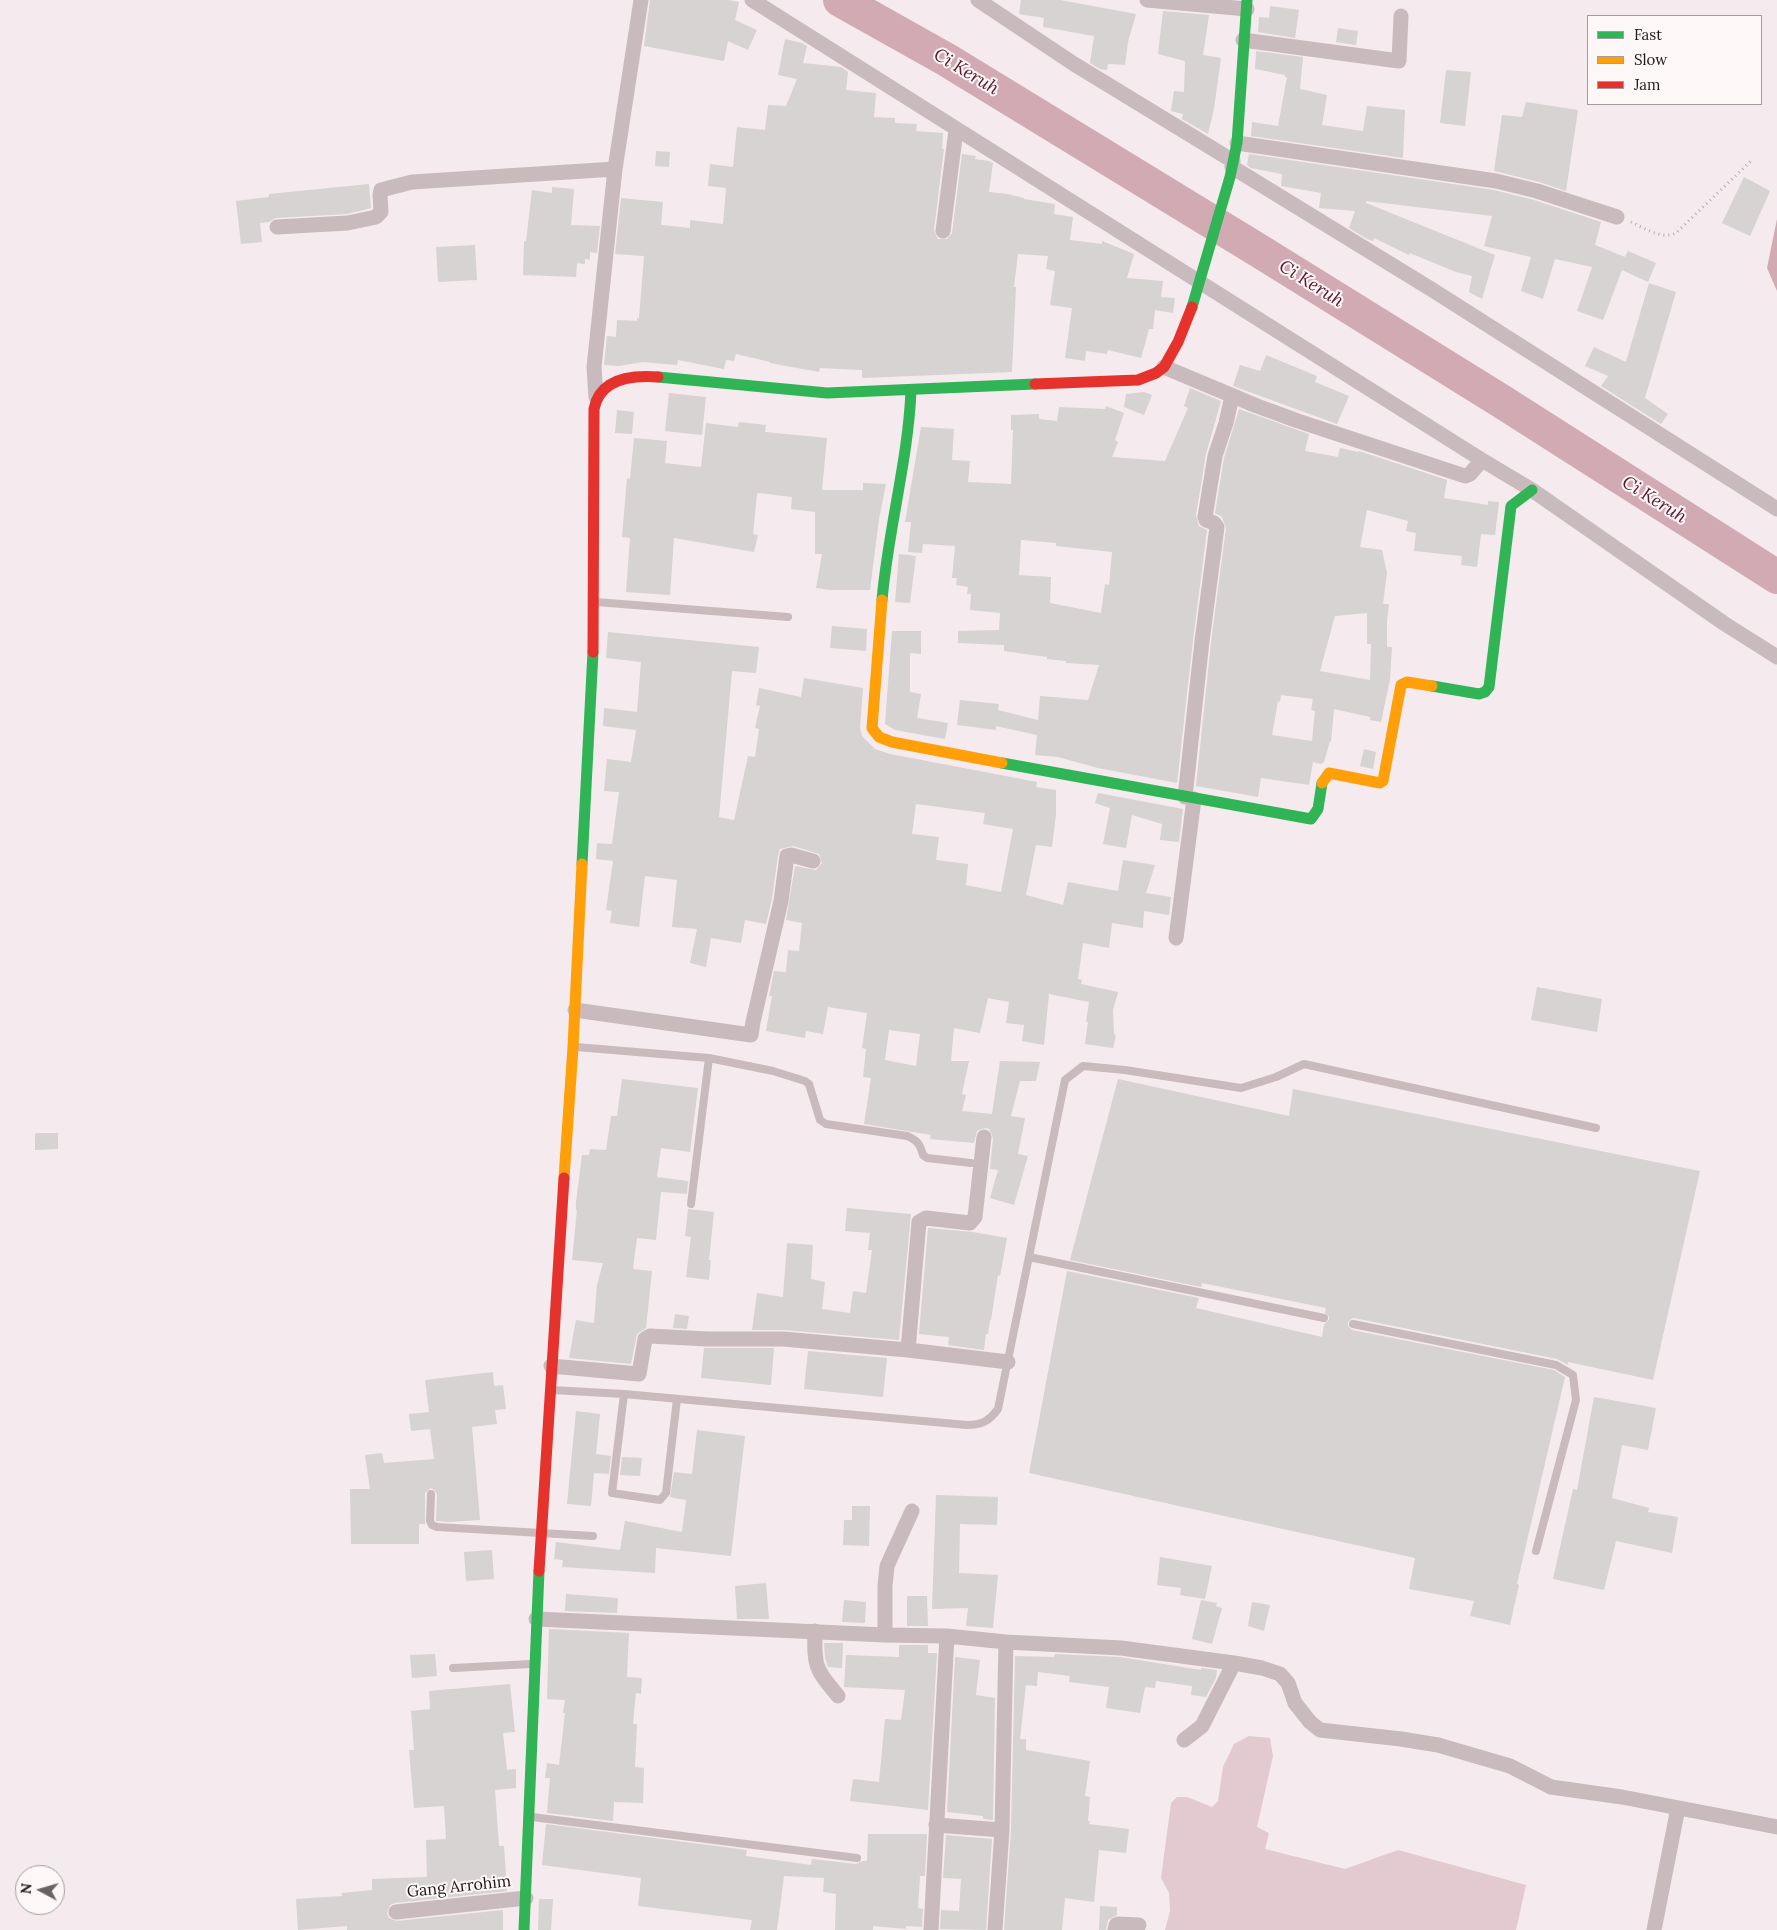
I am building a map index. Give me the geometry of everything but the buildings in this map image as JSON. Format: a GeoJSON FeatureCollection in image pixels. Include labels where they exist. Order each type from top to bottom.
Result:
{"type":"FeatureCollection","features":[{"type":"Feature","properties":{"kind":"main road"},"geometry":{"type":"LineString","coordinates":[[524,1930],[536,1619],[573,1047],[594,629],[594,409],[596,397],[611,384],[626,378],[644,376],[827,393],[911,391],[1138,380],[1156,373],[1164,367],[1186,322],[1232,168],[1237,143],[1247,4]]}},
{"type":"Feature","properties":{"kind":"main road"},"geometry":{"type":"LineString","coordinates":[[911,391],[910,418],[885,564],[872,728],[879,737],[892,742],[1189,798],[1312,819],[1318,812],[1323,779],[1329,773],[1380,783],[1384,780],[1401,685],[1407,682],[1479,694],[1485,692],[1490,687],[1511,506],[1532,490]]}},
{"type":"Feature","properties":{"kind":"street"},"geometry":{"type":"LineString","coordinates":[[596,397],[594,366],[615,169],[641,0]]}},
{"type":"Feature","properties":{"kind":"street"},"geometry":{"type":"LineString","coordinates":[[752,0],[956,130],[1532,490],[1724,624],[1777,657]]}},
{"type":"Feature","properties":{"kind":"street"},"geometry":{"type":"LineString","coordinates":[[978,0],[1232,168],[1431,289],[1777,509]]}},
{"type":"Feature","properties":{"kind":"street"},"geometry":{"type":"LineString","coordinates":[[1147,0],[1247,4]]}},
{"type":"Feature","properties":{"kind":"street"},"geometry":{"type":"LineString","coordinates":[[1243,40],[1399,62],[1402,16]]}},
{"type":"Feature","properties":{"kind":"street"},"geometry":{"type":"LineString","coordinates":[[943,231],[956,130]]}},
{"type":"Feature","properties":{"kind":"street"},"geometry":{"type":"LineString","coordinates":[[1237,143],[1496,181],[1536,191],[1617,217]]}},
{"type":"Feature","properties":{"kind":"street"},"geometry":{"type":"LineString","coordinates":[[277,227],[348,223],[376,217],[381,212],[381,190],[412,182],[615,169]]}},
{"type":"Feature","properties":{"kind":"street"},"geometry":{"type":"LineString","coordinates":[[1164,367],[1298,421],[1465,476],[1470,474],[1482,460]]}},
{"type":"Feature","properties":{"kind":"street"},"geometry":{"type":"LineString","coordinates":[[1176,938],[1216,526],[1214,523],[1206,520],[1205,517],[1215,456],[1226,423],[1232,396]]}},
{"type":"Feature","properties":{"kind":"street"},"geometry":{"type":"LineString","coordinates":[[575,1010],[752,1035],[753,1022],[782,901],[787,856],[791,855],[813,861]]}},
{"type":"Feature","properties":{"kind":"street"},"geometry":{"type":"LineString","coordinates":[[908,1350],[920,1222],[926,1218],[970,1223],[972,1221],[975,1217],[984,1137]]}},
{"type":"Feature","properties":{"kind":"street"},"geometry":{"type":"LineString","coordinates":[[551,1366],[639,1374],[646,1338],[650,1336],[707,1340],[784,1339],[908,1350],[1008,1362]]}},
{"type":"Feature","properties":{"kind":"street"},"geometry":{"type":"LineString","coordinates":[[885,1635],[887,1566],[912,1511]]}},
{"type":"Feature","properties":{"kind":"street"},"geometry":{"type":"LineString","coordinates":[[536,1619],[885,1635],[947,1636],[1006,1642],[1122,1648],[1234,1663],[1262,1668],[1280,1674],[1288,1683],[1295,1703],[1310,1722],[1320,1730],[1438,1745],[1510,1766],[1551,1787],[1777,1827]]}},
{"type":"Feature","properties":{"kind":"street"},"geometry":{"type":"LineString","coordinates":[[815,1632],[814,1661],[822,1676],[838,1696]]}},
{"type":"Feature","properties":{"kind":"street"},"geometry":{"type":"LineString","coordinates":[[931,1930],[947,1636]]}},
{"type":"Feature","properties":{"kind":"street"},"geometry":{"type":"LineString","coordinates":[[995,1930],[1002,1830],[1006,1642]]}},
{"type":"Feature","properties":{"kind":"street"},"geometry":{"type":"LineString","coordinates":[[1184,1740],[1202,1726],[1234,1663]]}},
{"type":"Feature","properties":{"kind":"street"},"geometry":{"type":"LineString","coordinates":[[1654,1930],[1678,1808]]}},
{"type":"Feature","properties":{"kind":"street"},"geometry":{"type":"LineString","coordinates":[[936,1825],[1002,1830]]}},
{"type":"Feature","properties":{"kind":"street","name":"Gang Arrohim"},"geometry":{"type":"LineString","coordinates":[[396,1912],[526,1898]]}},
{"type":"Feature","properties":{"kind":"street"},"geometry":{"type":"LineString","coordinates":[[1115,1928],[1118,1924],[1140,1925]]}},
{"type":"Feature","properties":{"kind":"lane"},"geometry":{"type":"LineString","coordinates":[[593,602],[788,617]]}},
{"type":"Feature","properties":{"kind":"lane"},"geometry":{"type":"LineString","coordinates":[[573,1047],[709,1058],[773,1071],[809,1084],[820,1120],[826,1124],[907,1136],[916,1140],[923,1155],[927,1158],[971,1163]]}},
{"type":"Feature","properties":{"kind":"lane"},"geometry":{"type":"LineString","coordinates":[[691,1204],[709,1058]]}},
{"type":"Feature","properties":{"kind":"lane"},"geometry":{"type":"LineString","coordinates":[[550,1390],[624,1394],[977,1425],[991,1418],[998,1409],[1065,1080],[1083,1066],[1125,1070],[1241,1088],[1276,1077],[1304,1064],[1596,1128]]}},
{"type":"Feature","properties":{"kind":"lane"},"geometry":{"type":"LineString","coordinates":[[1029,1257],[1324,1318]]}},
{"type":"Feature","properties":{"kind":"lane"},"geometry":{"type":"LineString","coordinates":[[1353,1324],[1556,1365],[1573,1376],[1576,1400],[1536,1551]]}},
{"type":"Feature","properties":{"kind":"lane"},"geometry":{"type":"LineString","coordinates":[[624,1394],[612,1493],[652,1500],[660,1500],[666,1493],[676,1399]]}},
{"type":"Feature","properties":{"kind":"lane"},"geometry":{"type":"LineString","coordinates":[[431,1494],[430,1521],[432,1525],[438,1527],[593,1536]]}},
{"type":"Feature","properties":{"kind":"lane"},"geometry":{"type":"LineString","coordinates":[[453,1668],[534,1664]]}},
{"type":"Feature","properties":{"kind":"lane"},"geometry":{"type":"LineString","coordinates":[[528,1817],[857,1858]]}},
{"type":"Feature","properties":{"kind":"path"},"geometry":{"type":"LineString","coordinates":[[1617,217],[1664,236],[1676,234],[1752,160]]}},
{"type":"Feature","properties":{"kind":"shaded area"},"geometry":{"type":"Polygon","coordinates":[[[1777,219],[1777,291],[1767,268],[1777,219]]]}},
{"type":"Feature","properties":{"kind":"shaded area"},"geometry":{"type":"Polygon","coordinates":[[[1249,1736],[1270,1738],[1273,1756],[1257,1827],[1269,1833],[1265,1849],[1345,1869],[1398,1850],[1526,1885],[1516,1930],[1165,1930],[1170,1911],[1169,1893],[1161,1878],[1171,1803],[1177,1797],[1187,1797],[1212,1807],[1218,1801],[1223,1767],[1234,1744],[1249,1736]]]}},
{"type":"Feature","properties":{"kind":"waterway","name":"Ci Keruh"},"geometry":{"type":"LineString","coordinates":[[840,0],[947,60],[1261,252],[1501,401],[1777,577]]}},
{"type":"Feature","properties":{"kind":"traffic: fast"},"geometry":{"type":"LineString","coordinates":[[1192,307],[1230,177],[1237,143],[1247,0]]}},
{"type":"Feature","properties":{"kind":"traffic: fast"},"geometry":{"type":"LineString","coordinates":[[658,377],[827,393],[1035,384]]}},
{"type":"Feature","properties":{"kind":"traffic: fast"},"geometry":{"type":"LineString","coordinates":[[882,600],[906,443],[911,391]]}},
{"type":"Feature","properties":{"kind":"traffic: fast"},"geometry":{"type":"LineString","coordinates":[[1432,686],[1479,694],[1485,692],[1489,687],[1511,506],[1532,490]]}},
{"type":"Feature","properties":{"kind":"traffic: fast"},"geometry":{"type":"LineString","coordinates":[[582,864],[593,652]]}},
{"type":"Feature","properties":{"kind":"traffic: fast"},"geometry":{"type":"LineString","coordinates":[[1002,763],[1311,819],[1318,809],[1322,783]]}},
{"type":"Feature","properties":{"kind":"traffic: fast"},"geometry":{"type":"LineString","coordinates":[[524,1930],[539,1571]]}},
{"type":"Feature","properties":{"kind":"traffic: slow"},"geometry":{"type":"LineString","coordinates":[[882,600],[872,728],[879,737],[892,742],[1002,763]]}},
{"type":"Feature","properties":{"kind":"traffic: slow"},"geometry":{"type":"LineString","coordinates":[[1322,783],[1329,773],[1380,783],[1383,781],[1401,685],[1407,682],[1432,686]]}},
{"type":"Feature","properties":{"kind":"traffic: slow"},"geometry":{"type":"LineString","coordinates":[[564,1178],[582,864]]}},
{"type":"Feature","properties":{"kind":"traffic: jam"},"geometry":{"type":"LineString","coordinates":[[1035,384],[1138,380],[1156,373],[1164,367],[1178,342],[1192,307]]}},
{"type":"Feature","properties":{"kind":"traffic: jam"},"geometry":{"type":"LineString","coordinates":[[593,652],[594,409],[597,399],[610,385],[628,378],[658,377]]}},
{"type":"Feature","properties":{"kind":"traffic: jam"},"geometry":{"type":"LineString","coordinates":[[539,1571],[564,1178]]}}]}
